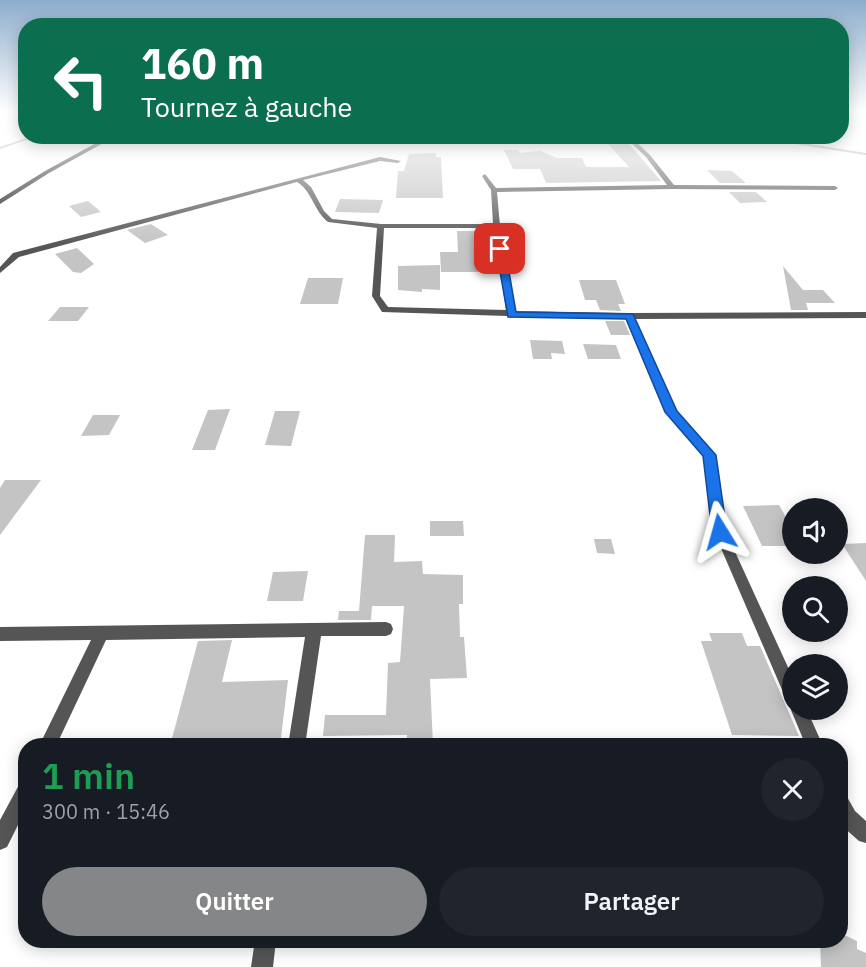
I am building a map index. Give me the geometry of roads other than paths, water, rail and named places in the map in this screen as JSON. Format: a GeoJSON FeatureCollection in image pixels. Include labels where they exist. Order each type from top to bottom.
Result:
{"type":"FeatureCollection","features":[{"type":"Feature","properties":{"kind":"main road"},"geometry":{"type":"LineString","coordinates":[[0,202],[77,156]]}},
{"type":"Feature","properties":{"kind":"street"},"geometry":{"type":"LineString","coordinates":[[648,156],[672,187]]}},
{"type":"Feature","properties":{"kind":"street"},"geometry":{"type":"LineString","coordinates":[[0,271],[16,255],[380,159],[398,161]]}},
{"type":"Feature","properties":{"kind":"street"},"geometry":{"type":"LineString","coordinates":[[485,176],[494,190],[497,226],[512,315]]}},
{"type":"Feature","properties":{"kind":"street"},"geometry":{"type":"LineString","coordinates":[[298,180],[308,186],[324,218],[330,222],[381,226],[497,226]]}},
{"type":"Feature","properties":{"kind":"street"},"geometry":{"type":"LineString","coordinates":[[494,190],[672,187],[835,188]]}},
{"type":"Feature","properties":{"kind":"street"},"geometry":{"type":"LineString","coordinates":[[381,226],[375,296],[385,310],[512,315],[866,315]]}},
{"type":"Feature","properties":{"kind":"street"},"geometry":{"type":"LineString","coordinates":[[629,316],[671,412],[709,455],[720,532],[782,672]]}},
{"type":"Feature","properties":{"kind":"street"},"geometry":{"type":"LineString","coordinates":[[0,634],[386,628]]}},
{"type":"Feature","properties":{"kind":"street"},"geometry":{"type":"LineString","coordinates":[[297,738],[314,630]]}},
{"type":"Feature","properties":{"kind":"street"},"geometry":{"type":"LineString","coordinates":[[51,738],[102,633]]}},
{"type":"Feature","properties":{"kind":"street"},"geometry":{"type":"LineString","coordinates":[[803,720],[811,738]]}},
{"type":"Feature","properties":{"kind":"street"},"geometry":{"type":"LineString","coordinates":[[0,840],[18,805]]}},
{"type":"Feature","properties":{"kind":"street"},"geometry":{"type":"LineString","coordinates":[[848,818],[866,834]]}},
{"type":"Feature","properties":{"kind":"street"},"geometry":{"type":"LineString","coordinates":[[262,967],[265,948]]}}]}
